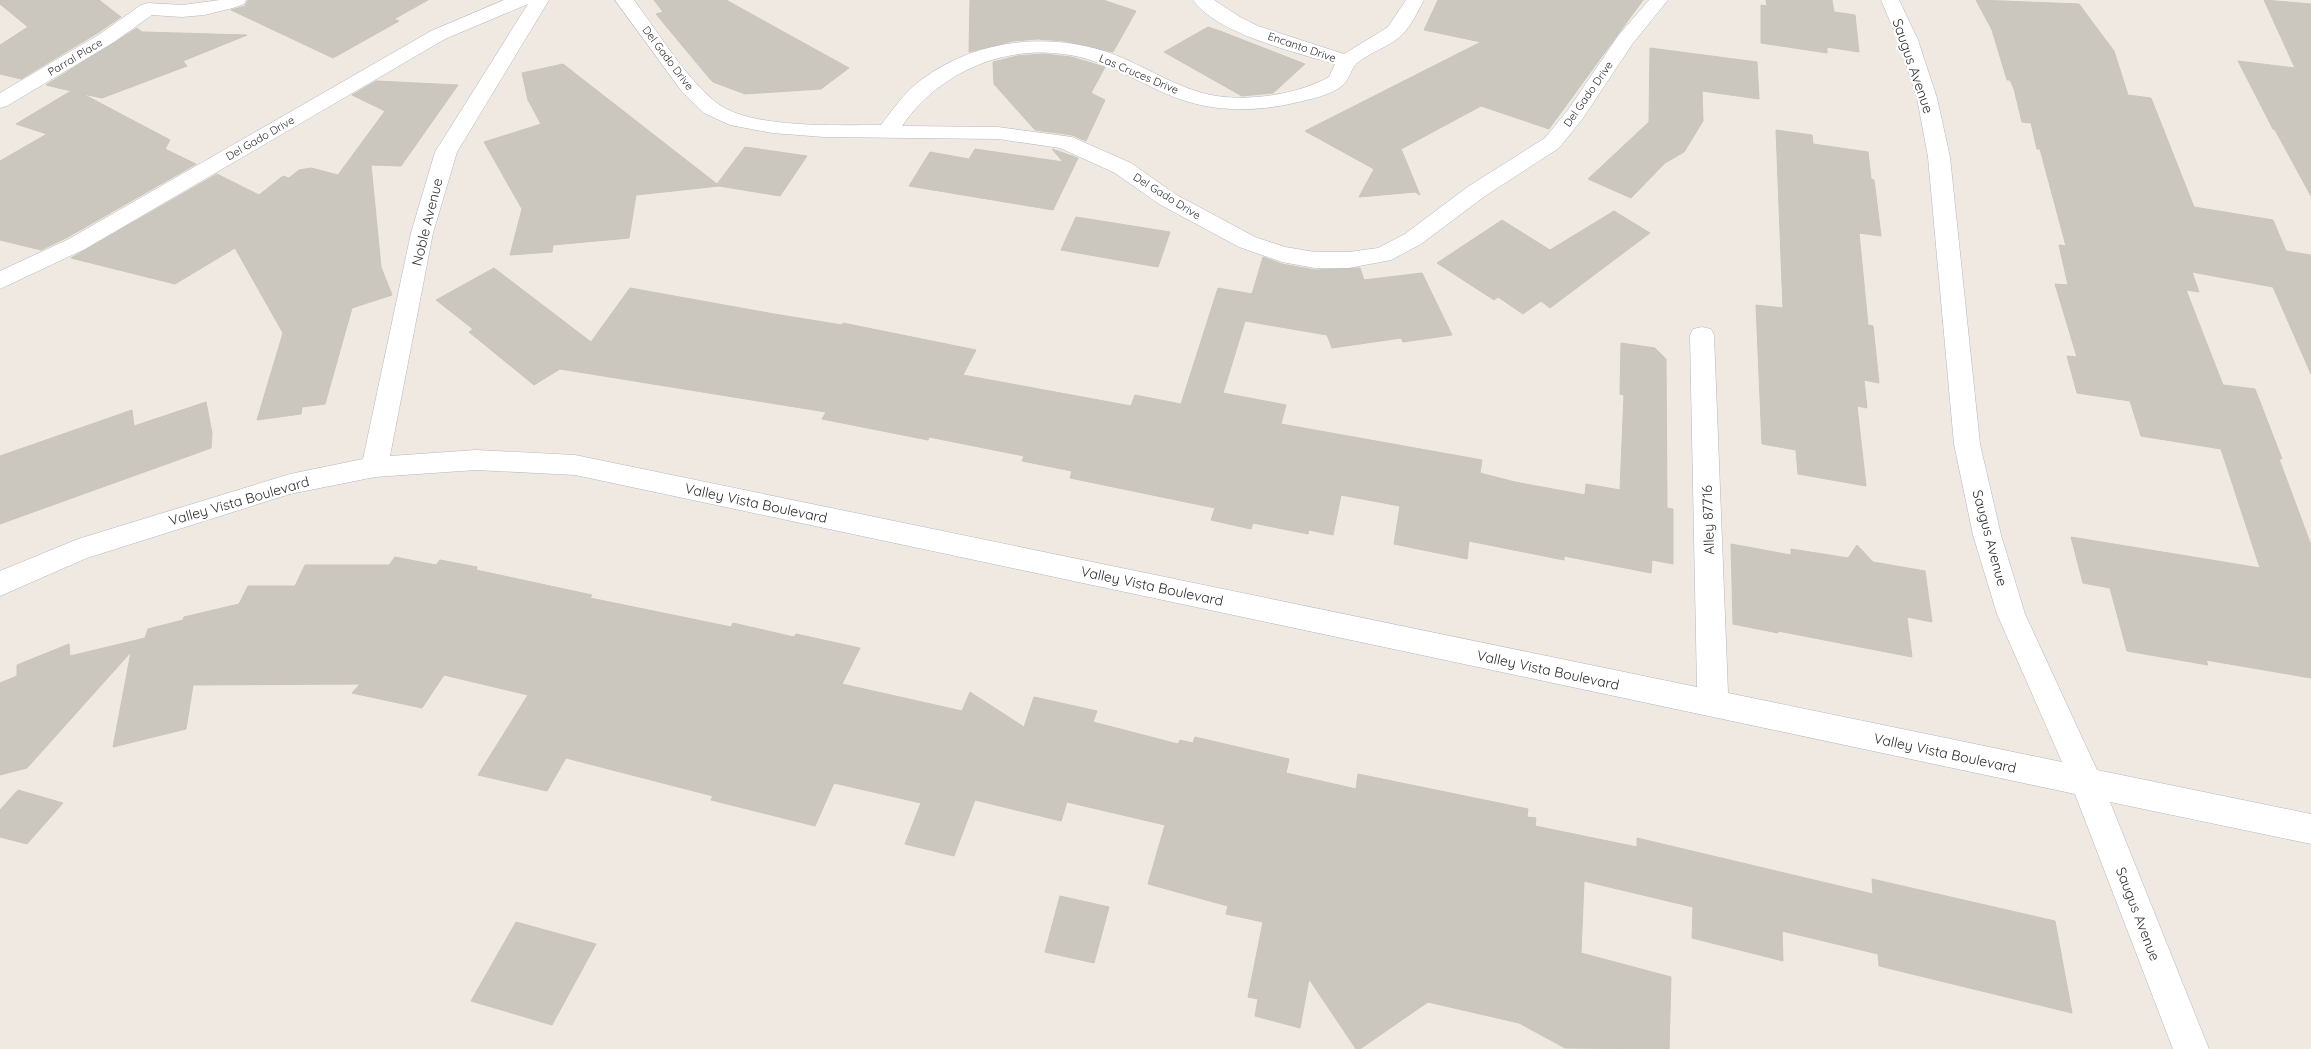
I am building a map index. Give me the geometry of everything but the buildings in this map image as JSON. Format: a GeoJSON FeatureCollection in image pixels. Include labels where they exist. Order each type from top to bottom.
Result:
{"type":"FeatureCollection","features":[{"type":"Feature","properties":{"kind":"street"},"geometry":{"type":"LineString","coordinates":[[148,4],[170,12],[226,5],[237,0]]}},
{"type":"Feature","properties":{"kind":"street","name":"Del Gado Drive"},"geometry":{"type":"LineString","coordinates":[[0,281],[77,244],[438,36],[494,10],[522,0]]}},
{"type":"Feature","properties":{"kind":"street","name":"Noble Avenue"},"geometry":{"type":"LineString","coordinates":[[375,467],[422,233],[446,152],[540,0]]}},
{"type":"Feature","properties":{"kind":"street","name":"Del Gado Drive"},"geometry":{"type":"LineString","coordinates":[[624,0],[690,89],[711,108],[738,120],[772,127],[824,131],[998,133],[1065,142],[1123,168],[1167,199],[1247,242],[1282,254],[1315,260],[1349,260],[1383,255],[1413,239],[1477,190],[1552,143],[1576,114],[1625,40],[1659,0]]}},
{"type":"Feature","properties":{"kind":"street","name":"Encanto Drive"},"geometry":{"type":"LineString","coordinates":[[1202,0],[1226,18],[1346,61],[1395,31],[1415,0]]}},
{"type":"Feature","properties":{"kind":"street","name":"Saugus Avenue"},"geometry":{"type":"LineString","coordinates":[[1890,0],[1908,40],[1927,98],[1940,157],[1967,444],[1987,535],[2011,614],[2053,712],[2087,783],[2191,1049]]}},
{"type":"Feature","properties":{"kind":"street","name":"Parral Place"},"geometry":{"type":"LineString","coordinates":[[0,102],[108,38],[148,4]]}},
{"type":"Feature","properties":{"kind":"street","name":"Las Cruces Drive"},"geometry":{"type":"LineString","coordinates":[[887,132],[897,113],[913,96],[954,69],[996,51],[1054,46],[1081,51],[1105,58],[1163,86],[1197,98],[1236,103],[1275,100],[1311,94],[1337,80],[1346,61]]}},
{"type":"Feature","properties":{"kind":"street","name":"Alley 87716"},"geometry":{"type":"LineString","coordinates":[[1702,335],[1713,704]]}},
{"type":"Feature","properties":{"kind":"street","name":"Valley Vista Boulevard"},"geometry":{"type":"LineString","coordinates":[[0,584],[78,550],[290,484],[375,467],[476,460],[574,465],[2311,829]]}}]}
